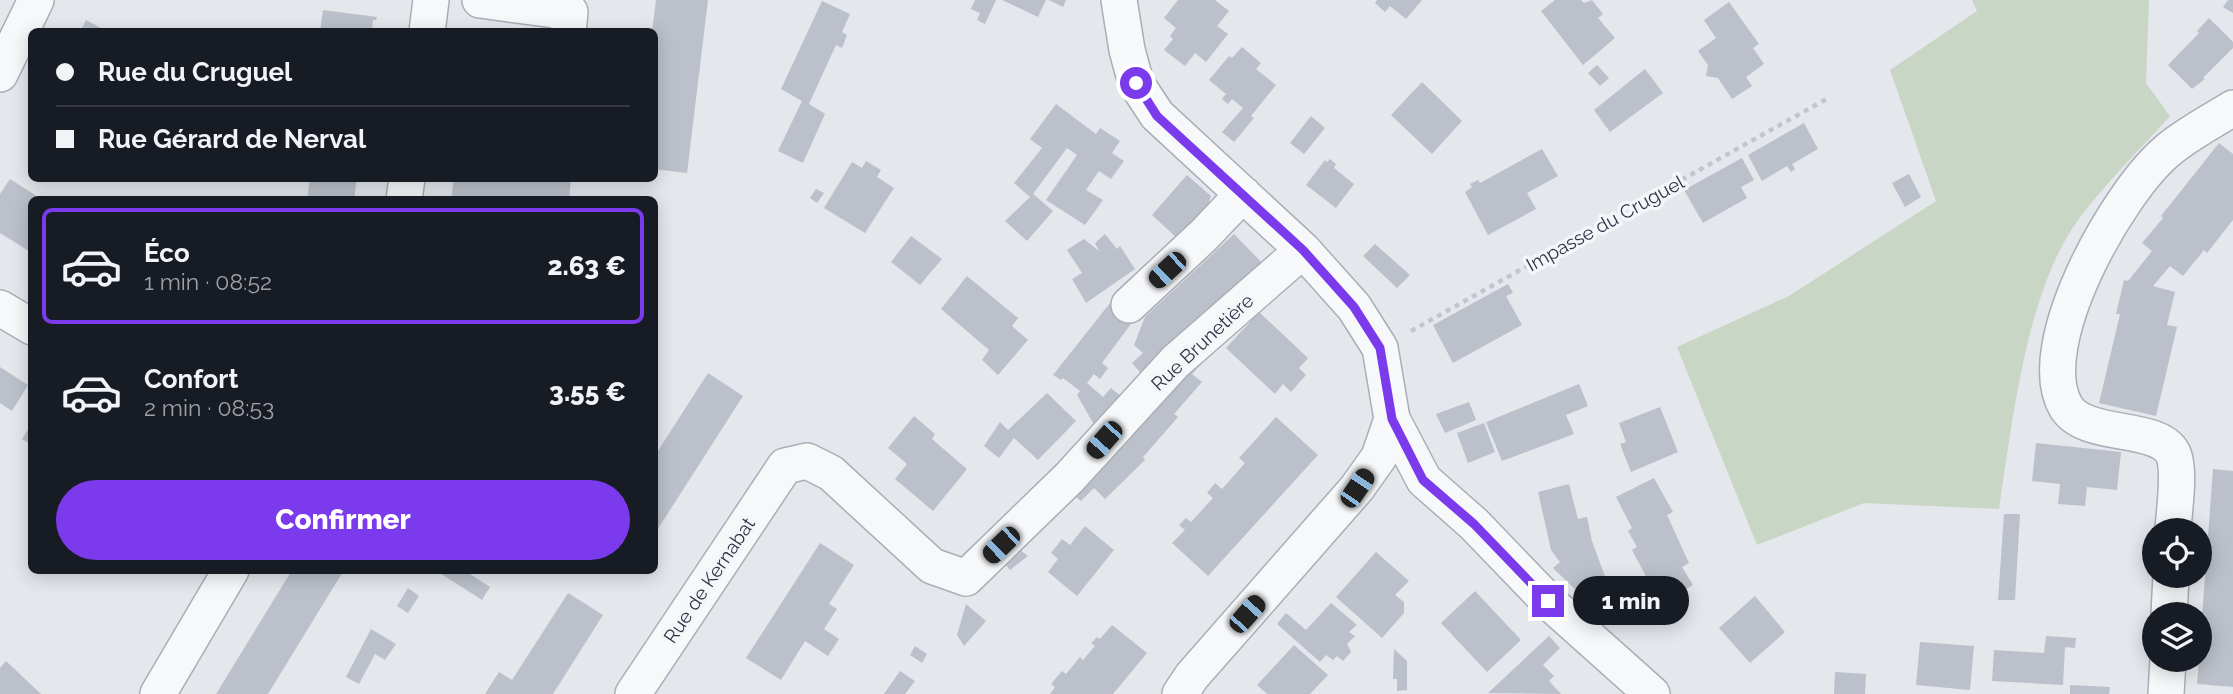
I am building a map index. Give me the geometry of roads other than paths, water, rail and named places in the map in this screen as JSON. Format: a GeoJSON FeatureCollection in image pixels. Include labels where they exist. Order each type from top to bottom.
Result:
{"type":"FeatureCollection","features":[{"type":"Feature","properties":{"kind":"street"},"geometry":{"type":"LineString","coordinates":[[0,74],[36,0]]}},
{"type":"Feature","properties":{"kind":"street"},"geometry":{"type":"LineString","coordinates":[[428,28],[431,0]]}},
{"type":"Feature","properties":{"kind":"street"},"geometry":{"type":"LineString","coordinates":[[480,0],[569,12],[568,28]]}},
{"type":"Feature","properties":{"kind":"street"},"geometry":{"type":"LineString","coordinates":[[1118,0],[1126,50],[1136,83],[1157,116],[1303,250],[1354,307],[1380,348],[1392,419],[1423,480],[1474,524],[1548,601],[1652,694]]}},
{"type":"Feature","properties":{"kind":"street"},"geometry":{"type":"LineString","coordinates":[[2174,518],[2176,468],[2172,452],[2155,440],[2088,424],[2073,415],[2065,405],[2057,381],[2064,325],[2084,272],[2122,204],[2166,152],[2233,108]]}},
{"type":"Feature","properties":{"kind":"street"},"geometry":{"type":"LineString","coordinates":[[1129,305],[1204,235],[1243,194]]}},
{"type":"Feature","properties":{"kind":"street","name":"Rue Brunetière"},"geometry":{"type":"LineString","coordinates":[[785,466],[807,461],[831,474],[932,566],[966,578],[1069,478],[1175,362],[1303,250]]}},
{"type":"Feature","properties":{"kind":"street"},"geometry":{"type":"LineString","coordinates":[[0,308],[28,325]]}},
{"type":"Feature","properties":{"kind":"street"},"geometry":{"type":"LineString","coordinates":[[1180,694],[1192,676],[1357,488],[1379,457],[1392,419]]}},
{"type":"Feature","properties":{"kind":"street","name":"Rue de Kernabat"},"geometry":{"type":"LineString","coordinates":[[633,694],[785,466]]}},
{"type":"Feature","properties":{"kind":"street"},"geometry":{"type":"LineString","coordinates":[[1357,488],[1423,480]]}},
{"type":"Feature","properties":{"kind":"street"},"geometry":{"type":"LineString","coordinates":[[158,694],[229,574]]}},
{"type":"Feature","properties":{"kind":"street"},"geometry":{"type":"LineString","coordinates":[[2166,694],[2167,672]]}}]}
